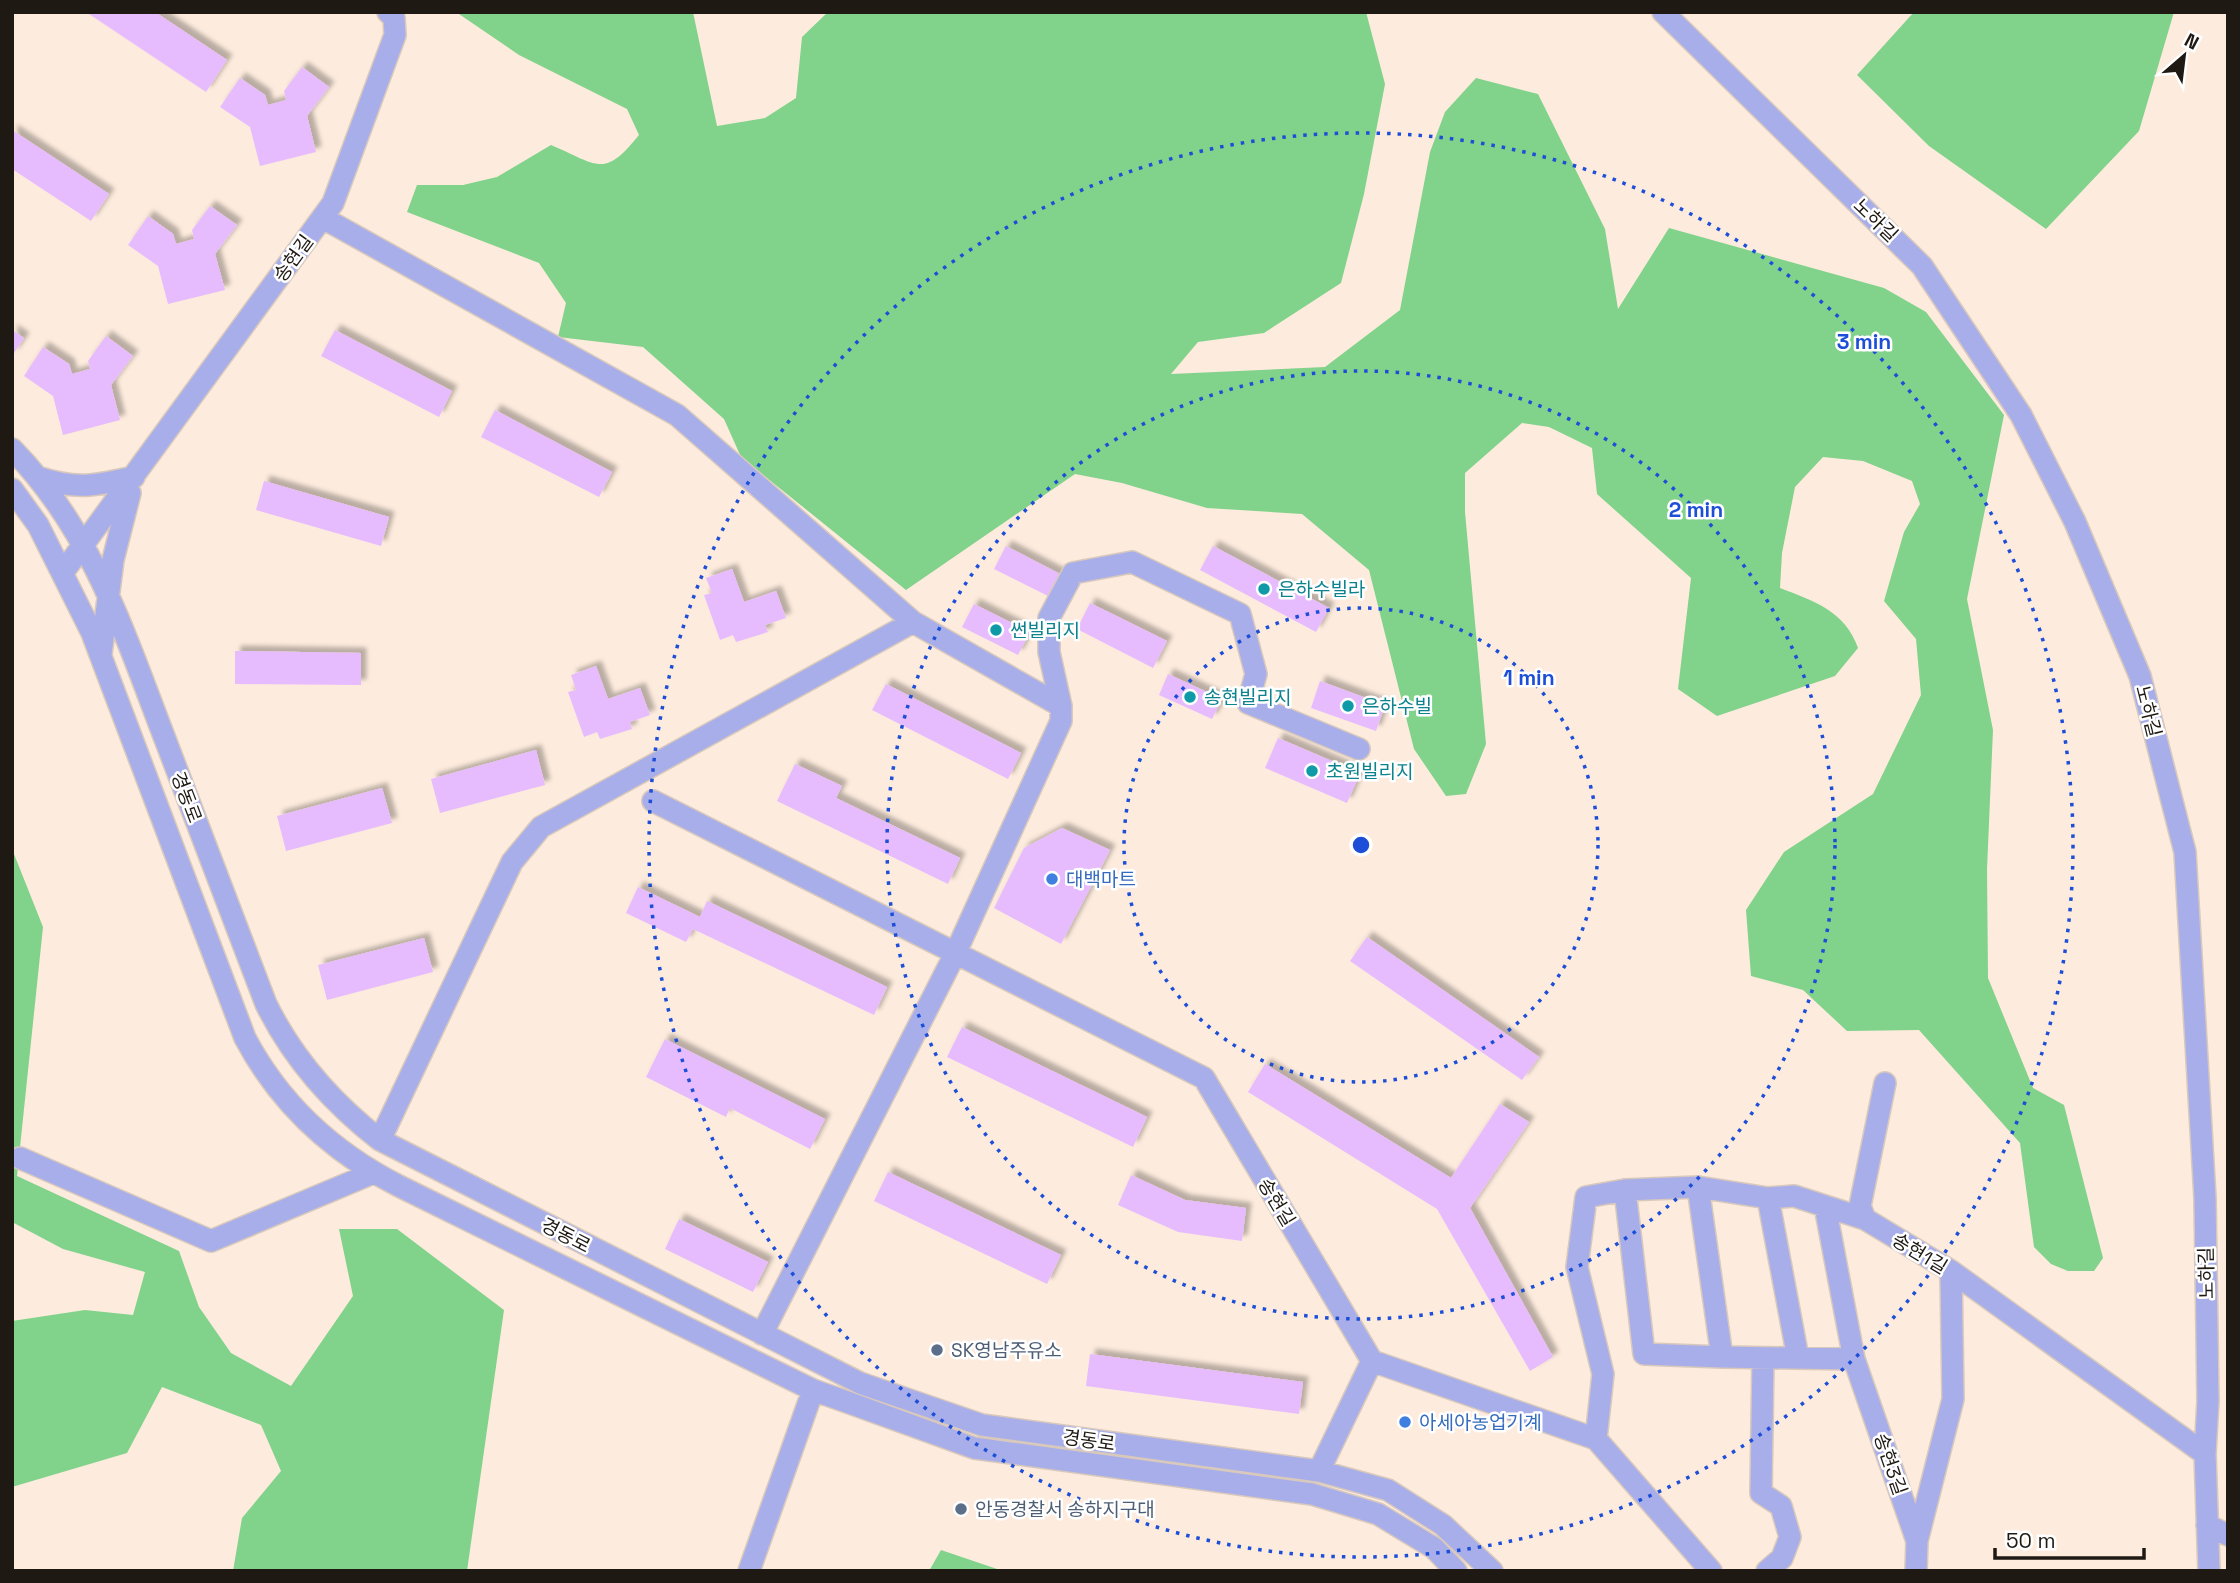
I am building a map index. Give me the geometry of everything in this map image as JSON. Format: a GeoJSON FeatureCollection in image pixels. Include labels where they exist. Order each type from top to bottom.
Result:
{"type":"FeatureCollection","features":[{"type":"Feature","properties":{"kind":"street","name":"송현길"},"geometry":{"type":"LineString","coordinates":[[64,571],[333,203],[395,34],[394,18],[388,12]]}},
{"type":"Feature","properties":{"kind":"street","name":"노하길"},"geometry":{"type":"LineString","coordinates":[[1663,12],[1922,265],[2021,415],[2075,522],[2140,676],[2185,852],[2218,1399],[2205,1454],[2209,1571]]}},
{"type":"Feature","properties":{"kind":"street"},"geometry":{"type":"LineString","coordinates":[[323,218],[677,415],[913,622],[1061,706]]}},
{"type":"Feature","properties":{"kind":"street","name":"경동로"},"geometry":{"type":"LineString","coordinates":[[12,449],[40,478],[85,544],[110,595],[265,1004],[286,1041],[326,1093],[380,1140],[860,1382],[982,1425],[1319,1471],[1388,1490],[1443,1525],[1492,1571]]}},
{"type":"Feature","properties":{"kind":"street"},"geometry":{"type":"LineString","coordinates":[[12,469],[65,486],[99,485],[134,477],[119,529],[101,655]]}},
{"type":"Feature","properties":{"kind":"street","name":"경동로"},"geometry":{"type":"LineString","coordinates":[[12,489],[38,526],[64,571],[101,655],[160,819],[252,1050],[275,1088],[295,1111],[336,1147],[373,1172],[813,1390],[974,1448],[1312,1494],[1378,1514],[1434,1548],[1456,1571]]}},
{"type":"Feature","properties":{"kind":"street"},"geometry":{"type":"LineString","coordinates":[[762,1334],[956,952],[1061,721],[1061,706],[1049,652],[1049,618],[1073,573],[1132,562],[1240,614],[1256,674],[1248,703],[1359,749]]}},
{"type":"Feature","properties":{"kind":"street"},"geometry":{"type":"LineString","coordinates":[[380,1140],[512,862],[541,827],[913,622]]}},
{"type":"Feature","properties":{"kind":"street","name":"송현길"},"geometry":{"type":"LineString","coordinates":[[653,801],[1204,1078],[1372,1362]]}},
{"type":"Feature","properties":{"kind":"street"},"geometry":{"type":"LineString","coordinates":[[1865,1219],[1860,1206],[1885,1083]]}},
{"type":"Feature","properties":{"kind":"street"},"geometry":{"type":"LineString","coordinates":[[20,1158],[211,1241],[373,1172]]}},
{"type":"Feature","properties":{"kind":"street"},"geometry":{"type":"LineString","coordinates":[[1698,1187],[1721,1357]]}},
{"type":"Feature","properties":{"kind":"street","name":"송현1길"},"geometry":{"type":"LineString","coordinates":[[1595,1439],[1604,1374],[1577,1267],[1586,1197],[1625,1190],[1698,1187],[1768,1198],[1794,1196],[1865,1219],[1951,1271],[2205,1454]]}},
{"type":"Feature","properties":{"kind":"street"},"geometry":{"type":"LineString","coordinates":[[1625,1190],[1644,1354],[1854,1359]]}},
{"type":"Feature","properties":{"kind":"street"},"geometry":{"type":"LineString","coordinates":[[1768,1198],[1798,1358]]}},
{"type":"Feature","properties":{"kind":"street","name":"송현3길"},"geometry":{"type":"LineString","coordinates":[[1825,1206],[1854,1359],[1917,1541],[1916,1571]]}},
{"type":"Feature","properties":{"kind":"street"},"geometry":{"type":"LineString","coordinates":[[1917,1541],[1953,1399],[1951,1271]]}},
{"type":"Feature","properties":{"kind":"street"},"geometry":{"type":"LineString","coordinates":[[1763,1358],[1761,1493],[1781,1506],[1790,1537],[1782,1558],[1767,1571]]}},
{"type":"Feature","properties":{"kind":"street"},"geometry":{"type":"LineString","coordinates":[[1319,1471],[1372,1362],[1595,1439],[1711,1571]]}},
{"type":"Feature","properties":{"kind":"street"},"geometry":{"type":"LineString","coordinates":[[749,1571],[813,1390]]}},
{"type":"Feature","properties":{"kind":"street"},"geometry":{"type":"LineString","coordinates":[[2207,1525],[2228,1535]]}},
{"type":"Feature","properties":{"kind":"green space"},"geometry":{"type":"Polygon","coordinates":[[[456,12],[693,12],[717,126],[765,118],[796,98],[802,37],[828,12],[1366,12],[1385,84],[1364,194],[1341,283],[1264,333],[1198,342],[1171,374],[1325,367],[1400,310],[1430,152],[1445,112],[1476,78],[1538,94],[1605,229],[1618,309],[1669,228],[1884,288],[1926,312],[2004,415],[1967,599],[1993,730],[1987,869],[1988,978],[2033,1088],[2064,1105],[2103,1258],[2094,1271],[2068,1271],[2051,1264],[2034,1247],[2020,1143],[1919,1030],[1847,1031],[1803,990],[1751,976],[1746,910],[1784,852],[1873,794],[1921,695],[1916,639],[1884,601],[1904,532],[1920,504],[1912,481],[1863,461],[1823,457],[1795,487],[1782,553],[1780,588],[1816,603],[1837,616],[1852,635],[1858,648],[1835,676],[1717,716],[1678,689],[1691,578],[1597,494],[1592,448],[1549,427],[1522,423],[1465,473],[1465,512],[1486,744],[1466,794],[1446,796],[1414,749],[1369,570],[1302,514],[1207,508],[1122,483],[1075,474],[906,590],[741,457],[724,419],[643,347],[558,337],[566,303],[539,263],[407,212],[417,185],[463,185],[497,177],[551,145],[590,162],[608,163],[627,149],[639,135],[627,109],[519,55],[456,12]]]}},
{"type":"Feature","properties":{"kind":"green space"},"geometry":{"type":"Polygon","coordinates":[[[1914,12],[2174,12],[2139,131],[2046,229],[1929,146],[1857,75],[1914,12]]]}},
{"type":"Feature","properties":{"kind":"green space"},"geometry":{"type":"Polygon","coordinates":[[[12,849],[43,927],[17,1176],[179,1251],[199,1307],[231,1353],[291,1386],[353,1296],[339,1229],[397,1229],[504,1310],[467,1571],[233,1571],[242,1518],[281,1471],[261,1425],[162,1387],[127,1453],[12,1487],[12,1321],[85,1310],[133,1315],[145,1272],[63,1249],[12,1222],[12,849]]]}},
{"type":"Feature","properties":{"kind":"green space"},"geometry":{"type":"Polygon","coordinates":[[[941,1550],[1003,1571],[929,1571],[941,1550]]]}},
{"type":"Feature","properties":{"kind":"building"},"geometry":{"type":"Polygon","coordinates":[[[86,12],[155,12],[227,60],[206,92],[86,12]]]}},
{"type":"Feature","properties":{"kind":"building"},"geometry":{"type":"Polygon","coordinates":[[[302,67],[329,87],[307,116],[316,152],[260,166],[250,127],[220,107],[240,78],[265,95],[268,105],[286,100],[284,91],[302,67]]]}},
{"type":"Feature","properties":{"kind":"building"},"geometry":{"type":"Polygon","coordinates":[[[12,130],[109,194],[91,221],[12,169],[12,130]]]}},
{"type":"Feature","properties":{"kind":"building"},"geometry":{"type":"Polygon","coordinates":[[[210,206],[237,225],[215,254],[225,290],[168,304],[158,266],[128,245],[148,216],[173,234],[176,244],[194,239],[192,230],[210,206]]]}},
{"type":"Feature","properties":{"kind":"building"},"geometry":{"type":"Polygon","coordinates":[[[12,330],[24,338],[12,356],[12,330]]]}},
{"type":"Feature","properties":{"kind":"building"},"geometry":{"type":"Polygon","coordinates":[[[335,330],[452,391],[439,417],[321,356],[335,330]]]}},
{"type":"Feature","properties":{"kind":"building"},"geometry":{"type":"Polygon","coordinates":[[[106,336],[133,356],[111,385],[120,420],[63,435],[53,396],[24,376],[43,347],[69,364],[72,374],[90,369],[88,361],[106,336]]]}},
{"type":"Feature","properties":{"kind":"building"},"geometry":{"type":"Polygon","coordinates":[[[495,410],[612,472],[599,497],[481,437],[495,410]]]}},
{"type":"Feature","properties":{"kind":"building"},"geometry":{"type":"Polygon","coordinates":[[[264,481],[389,517],[381,546],[256,510],[264,481]]]}},
{"type":"Feature","properties":{"kind":"building"},"geometry":{"type":"Polygon","coordinates":[[[1006,546],[1062,575],[1050,597],[994,569],[1006,546]]]}},
{"type":"Feature","properties":{"kind":"building","name":"은하수빌라"},"geometry":{"type":"Polygon","coordinates":[[[1213,546],[1329,608],[1316,632],[1200,570],[1213,546]]]}},
{"type":"Feature","properties":{"kind":"building"},"geometry":{"type":"Polygon","coordinates":[[[732,569],[744,602],[776,591],[786,618],[765,625],[768,632],[736,642],[733,635],[720,640],[704,595],[712,593],[706,578],[732,569]]]}},
{"type":"Feature","properties":{"kind":"building"},"geometry":{"type":"Polygon","coordinates":[[[1090,603],[1167,641],[1153,668],[1077,629],[1090,603]]]}},
{"type":"Feature","properties":{"kind":"building","name":"썬빌리지"},"geometry":{"type":"Polygon","coordinates":[[[974,604],[1030,632],[1018,655],[962,627],[974,604]]]}},
{"type":"Feature","properties":{"kind":"building"},"geometry":{"type":"Polygon","coordinates":[[[235,651],[361,653],[361,685],[235,684],[235,651]]]}},
{"type":"Feature","properties":{"kind":"building"},"geometry":{"type":"Polygon","coordinates":[[[596,666],[608,699],[640,688],[650,715],[630,722],[632,729],[600,739],[597,732],[584,737],[568,692],[576,690],[571,675],[596,666]]]}},
{"type":"Feature","properties":{"kind":"building","name":"송현빌리지"},"geometry":{"type":"Polygon","coordinates":[[[1168,674],[1222,699],[1212,719],[1159,695],[1168,674]]]}},
{"type":"Feature","properties":{"kind":"building","name":"은하수빌"},"geometry":{"type":"Polygon","coordinates":[[[1320,681],[1385,705],[1376,731],[1311,708],[1320,681]]]}},
{"type":"Feature","properties":{"kind":"building"},"geometry":{"type":"Polygon","coordinates":[[[886,684],[1021,753],[1008,779],[872,710],[886,684]]]}},
{"type":"Feature","properties":{"kind":"building","name":"초원빌리지"},"geometry":{"type":"Polygon","coordinates":[[[1278,738],[1360,773],[1347,803],[1265,768],[1278,738]]]}},
{"type":"Feature","properties":{"kind":"building"},"geometry":{"type":"Polygon","coordinates":[[[536,750],[545,785],[440,813],[431,779],[536,750]]]}},
{"type":"Feature","properties":{"kind":"building"},"geometry":{"type":"Polygon","coordinates":[[[795,764],[842,786],[836,798],[960,858],[948,884],[777,801],[795,764]]]}},
{"type":"Feature","properties":{"kind":"building"},"geometry":{"type":"Polygon","coordinates":[[[382,788],[392,823],[286,851],[277,816],[382,788]]]}},
{"type":"Feature","properties":{"kind":"building","name":"대백마트"},"geometry":{"type":"Polygon","coordinates":[[[1062,828],[1110,850],[1061,944],[994,908],[1024,848],[1062,828]]]}},
{"type":"Feature","properties":{"kind":"building"},"geometry":{"type":"Polygon","coordinates":[[[638,887],[700,917],[707,901],[887,987],[874,1015],[693,929],[686,942],[626,913],[638,887]]]}},
{"type":"Feature","properties":{"kind":"building"},"geometry":{"type":"Polygon","coordinates":[[[1367,937],[1539,1057],[1522,1080],[1350,961],[1367,937]]]}},
{"type":"Feature","properties":{"kind":"building"},"geometry":{"type":"Polygon","coordinates":[[[424,938],[433,972],[327,1000],[318,965],[424,938]]]}},
{"type":"Feature","properties":{"kind":"building"},"geometry":{"type":"Polygon","coordinates":[[[962,1027],[1147,1117],[1133,1147],[947,1057],[962,1027]]]}},
{"type":"Feature","properties":{"kind":"building"},"geometry":{"type":"Polygon","coordinates":[[[665,1039],[825,1119],[810,1149],[730,1108],[726,1117],[646,1077],[665,1039]]]}},
{"type":"Feature","properties":{"kind":"building"},"geometry":{"type":"Polygon","coordinates":[[[1265,1064],[1451,1178],[1500,1104],[1529,1122],[1470,1208],[1553,1357],[1530,1371],[1437,1209],[1248,1092],[1265,1064]]]}},
{"type":"Feature","properties":{"kind":"building"},"geometry":{"type":"Polygon","coordinates":[[[888,1172],[1061,1255],[1047,1284],[874,1201],[888,1172]]]}},
{"type":"Feature","properties":{"kind":"building"},"geometry":{"type":"Polygon","coordinates":[[[1131,1175],[1185,1200],[1246,1208],[1242,1241],[1178,1232],[1118,1205],[1131,1175]]]}},
{"type":"Feature","properties":{"kind":"building"},"geometry":{"type":"Polygon","coordinates":[[[679,1219],[768,1262],[753,1292],[665,1249],[679,1219]]]}},
{"type":"Feature","properties":{"kind":"building"},"geometry":{"type":"Polygon","coordinates":[[[1090,1354],[1303,1382],[1299,1414],[1086,1386],[1090,1354]]]}},
{"type":"Feature","properties":{"kind":"place","name":"은하수빌라"},"geometry":{"type":"Point","coordinates":[1264,589]}},
{"type":"Feature","properties":{"kind":"place","name":"썬빌리지"},"geometry":{"type":"Point","coordinates":[996,630]}},
{"type":"Feature","properties":{"kind":"place","name":"송현빌리지"},"geometry":{"type":"Point","coordinates":[1190,697]}},
{"type":"Feature","properties":{"kind":"place","name":"은하수빌"},"geometry":{"type":"Point","coordinates":[1348,706]}},
{"type":"Feature","properties":{"kind":"place","name":"초원빌리지"},"geometry":{"type":"Point","coordinates":[1312,771]}},
{"type":"Feature","properties":{"kind":"place","name":"대백마트"},"geometry":{"type":"Point","coordinates":[1052,879]}},
{"type":"Feature","properties":{"kind":"place","name":"SK영남주유소"},"geometry":{"type":"Point","coordinates":[937,1350]}},
{"type":"Feature","properties":{"kind":"place","name":"아세아농업기계"},"geometry":{"type":"Point","coordinates":[1405,1422]}},
{"type":"Feature","properties":{"kind":"place","name":"안동경찰서 송하지구대"},"geometry":{"type":"Point","coordinates":[961,1509]}}]}
